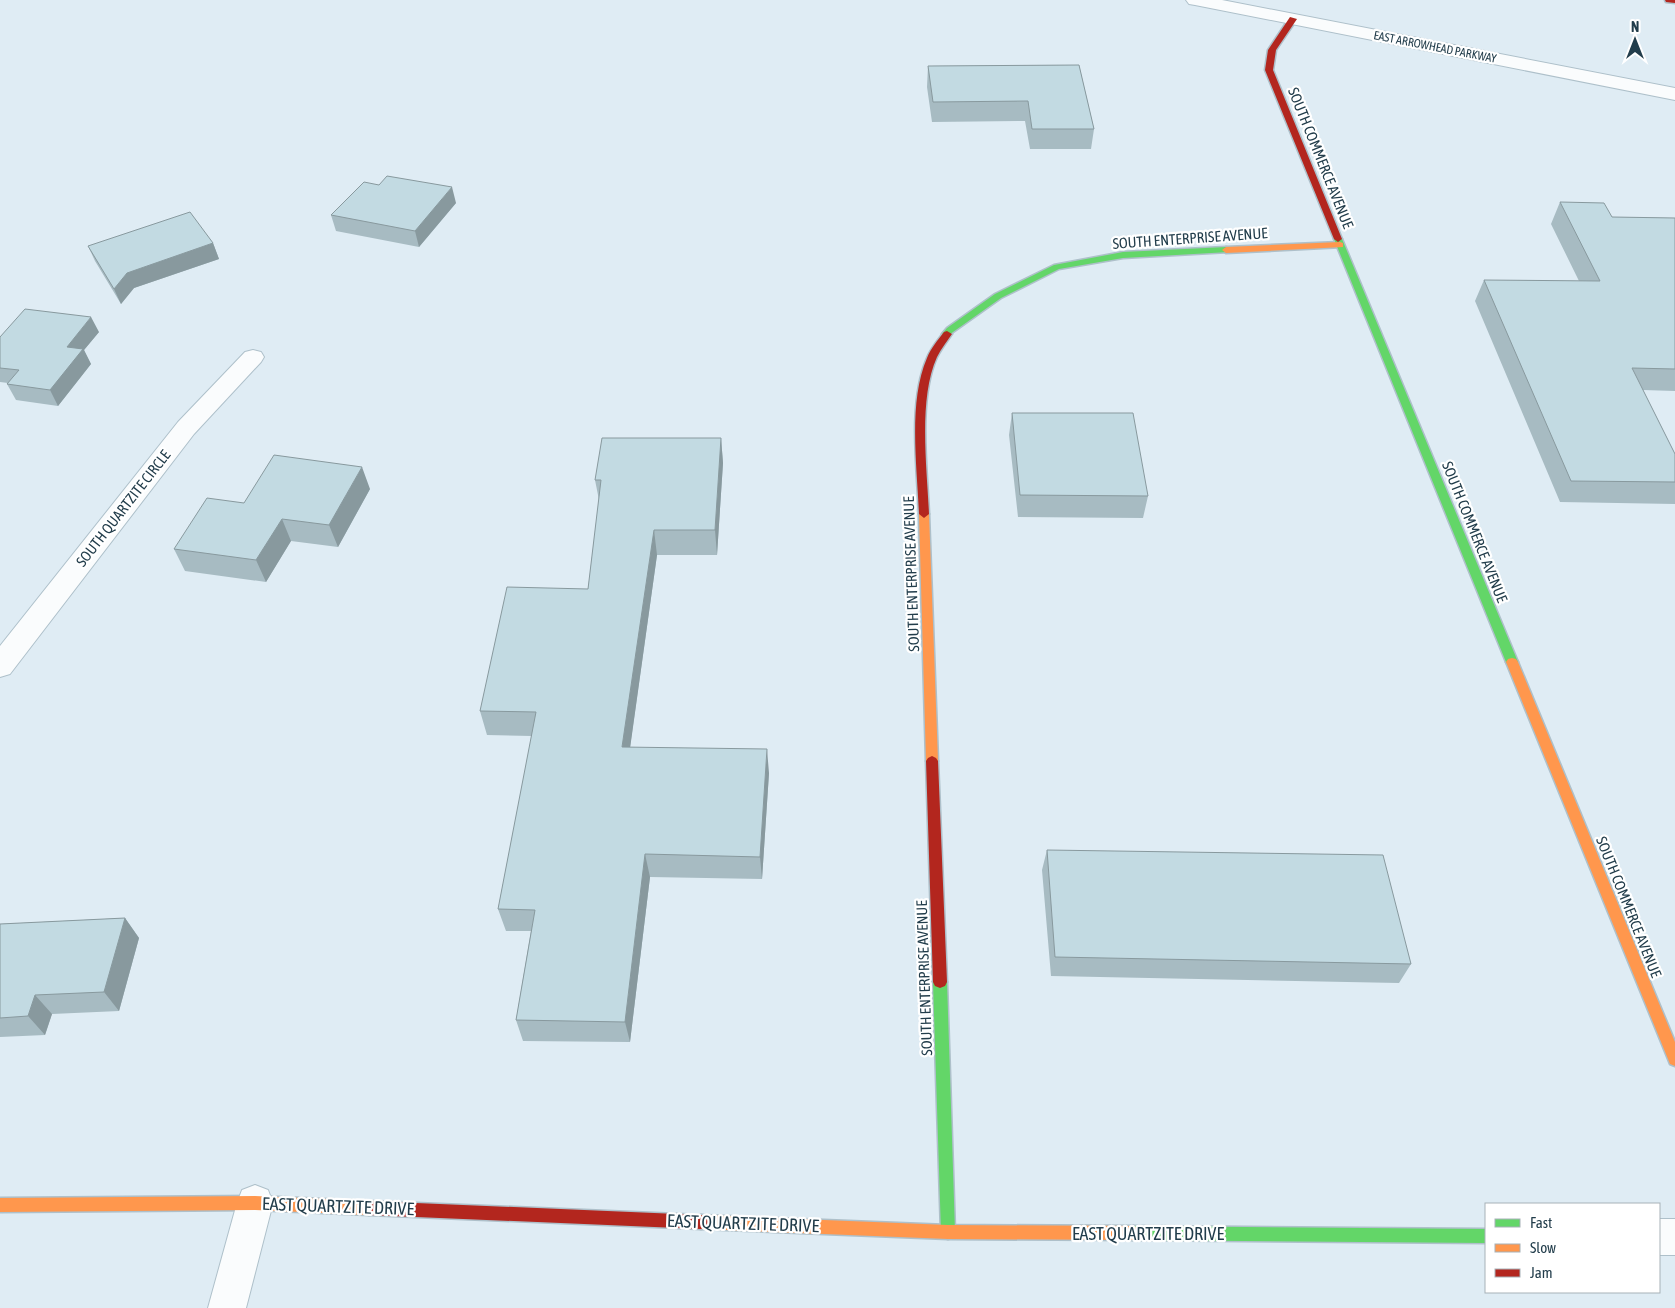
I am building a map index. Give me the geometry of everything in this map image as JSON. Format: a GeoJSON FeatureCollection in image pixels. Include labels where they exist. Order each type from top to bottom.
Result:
{"type":"FeatureCollection","features":[{"type":"Feature","properties":{"kind":"street","name":"EAST ARROWHEAD PARKWAY"},"geometry":{"type":"LineString","coordinates":[[1195,0],[1675,94]]}},
{"type":"Feature","properties":{"kind":"street"},"geometry":{"type":"LineString","coordinates":[[1669,0],[1675,1]]}},
{"type":"Feature","properties":{"kind":"street","name":"SOUTH COMMERCE AVENUE"},"geometry":{"type":"LineString","coordinates":[[1293,19],[1272,50],[1269,70],[1675,1059]]}},
{"type":"Feature","properties":{"kind":"street","name":"SOUTH ENTERPRISE AVENUE"},"geometry":{"type":"LineString","coordinates":[[948,1232],[923,481],[922,404],[924,381],[932,357],[950,330],[998,296],[1057,267],[1123,255],[1340,245]]}},
{"type":"Feature","properties":{"kind":"street","name":"SOUTH QUARTZITE CIRCLE"},"geometry":{"type":"LineString","coordinates":[[0,666],[186,428],[253,357]]}},
{"type":"Feature","properties":{"kind":"street"},"geometry":{"type":"LineString","coordinates":[[227,1308],[255,1203]]}},
{"type":"Feature","properties":{"kind":"street","name":"EAST QUARTZITE DRIVE"},"geometry":{"type":"LineString","coordinates":[[0,1205],[255,1203],[948,1232],[1485,1236]]}},
{"type":"Feature","properties":{"kind":"street"},"geometry":{"type":"LineString","coordinates":[[1660,1237],[1675,1237]]}},
{"type":"Feature","properties":{"kind":"building"},"geometry":{"type":"Polygon","coordinates":[[[1079,65],[1094,129],[1032,129],[1028,101],[933,102],[928,66],[1079,65]]]}},
{"type":"Feature","properties":{"kind":"building"},"geometry":{"type":"Polygon","coordinates":[[[387,176],[452,187],[415,231],[331,215],[364,182],[379,185],[387,176]]]}},
{"type":"Feature","properties":{"kind":"building"},"geometry":{"type":"Polygon","coordinates":[[[1560,202],[1604,203],[1612,217],[1675,218],[1675,369],[1632,368],[1675,454],[1675,482],[1571,481],[1484,280],[1600,281],[1560,202]]]}},
{"type":"Feature","properties":{"kind":"building"},"geometry":{"type":"Polygon","coordinates":[[[190,212],[213,243],[127,273],[114,289],[88,246],[190,212]]]}},
{"type":"Feature","properties":{"kind":"building"},"geometry":{"type":"Polygon","coordinates":[[[25,309],[91,317],[67,347],[83,349],[50,390],[7,384],[19,370],[0,368],[0,337],[25,309]]]}},
{"type":"Feature","properties":{"kind":"building"},"geometry":{"type":"Polygon","coordinates":[[[1012,413],[1133,413],[1148,496],[1020,495],[1012,413]]]}},
{"type":"Feature","properties":{"kind":"building"},"geometry":{"type":"Polygon","coordinates":[[[602,438],[721,438],[715,530],[654,530],[622,747],[767,749],[760,857],[645,854],[625,1022],[516,1020],[535,910],[498,909],[536,712],[480,711],[507,587],[588,589],[601,480],[595,480],[602,438]]]}},
{"type":"Feature","properties":{"kind":"building"},"geometry":{"type":"Polygon","coordinates":[[[274,455],[362,467],[329,525],[282,519],[256,560],[174,549],[207,498],[244,503],[274,455]]]}},
{"type":"Feature","properties":{"kind":"building"},"geometry":{"type":"Polygon","coordinates":[[[1047,850],[1383,855],[1411,964],[1055,957],[1047,850]]]}},
{"type":"Feature","properties":{"kind":"building"},"geometry":{"type":"Polygon","coordinates":[[[125,918],[104,992],[35,995],[28,1016],[0,1018],[0,924],[125,918]]]}},
{"type":"Feature","properties":{"kind":"traffic: fast"},"geometry":{"type":"LineString","coordinates":[[1338,239],[1512,662]]}},
{"type":"Feature","properties":{"kind":"traffic: fast"},"geometry":{"type":"LineString","coordinates":[[947,334],[998,296],[1057,267],[1123,255],[1226,250]]}},
{"type":"Feature","properties":{"kind":"traffic: fast"},"geometry":{"type":"LineString","coordinates":[[940,982],[948,1232]]}},
{"type":"Feature","properties":{"kind":"traffic: fast"},"geometry":{"type":"LineString","coordinates":[[1133,1233],[1485,1236]]}},
{"type":"Feature","properties":{"kind":"traffic: slow"},"geometry":{"type":"LineString","coordinates":[[1226,250],[1340,245]]}},
{"type":"Feature","properties":{"kind":"traffic: slow"},"geometry":{"type":"LineString","coordinates":[[924,514],[932,761]]}},
{"type":"Feature","properties":{"kind":"traffic: slow"},"geometry":{"type":"LineString","coordinates":[[1512,662],[1675,1059]]}},
{"type":"Feature","properties":{"kind":"traffic: slow"},"geometry":{"type":"LineString","coordinates":[[0,1205],[255,1203],[369,1208]]}},
{"type":"Feature","properties":{"kind":"traffic: slow"},"geometry":{"type":"LineString","coordinates":[[701,1222],[948,1232],[1133,1233]]}},
{"type":"Feature","properties":{"kind":"traffic: jam"},"geometry":{"type":"LineString","coordinates":[[1669,0],[1675,1]]}},
{"type":"Feature","properties":{"kind":"traffic: jam"},"geometry":{"type":"LineString","coordinates":[[1293,19],[1272,50],[1269,70],[1338,239]]}},
{"type":"Feature","properties":{"kind":"traffic: jam"},"geometry":{"type":"LineString","coordinates":[[924,514],[921,433],[923,390],[932,357],[947,334]]}},
{"type":"Feature","properties":{"kind":"traffic: jam"},"geometry":{"type":"LineString","coordinates":[[932,761],[940,982]]}},
{"type":"Feature","properties":{"kind":"traffic: jam"},"geometry":{"type":"LineString","coordinates":[[369,1208],[701,1222]]}}]}
